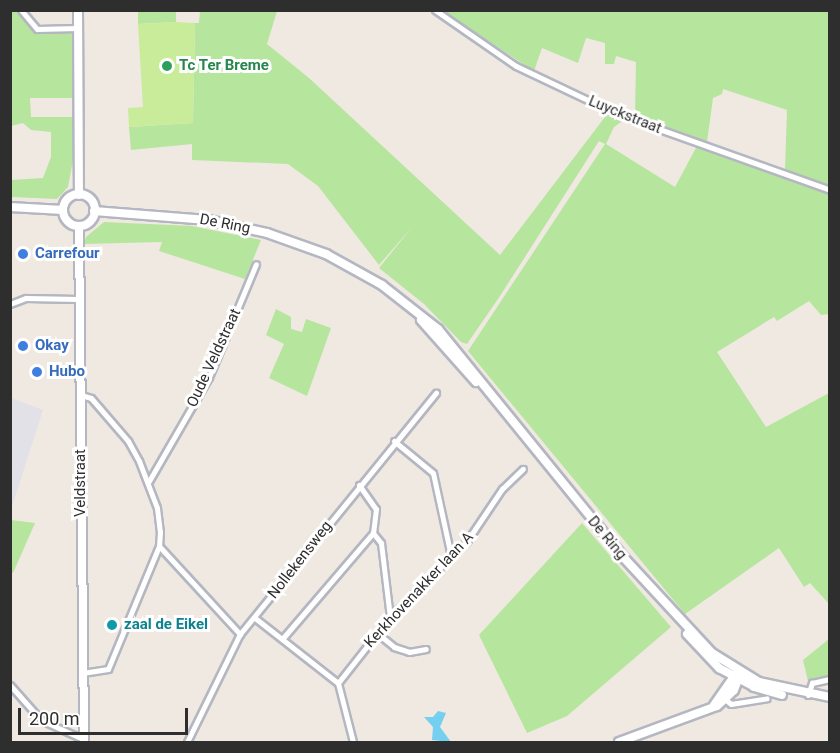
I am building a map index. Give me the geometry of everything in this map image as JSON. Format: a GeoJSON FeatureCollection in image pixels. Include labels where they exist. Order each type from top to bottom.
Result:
{"type":"FeatureCollection","features":[{"type":"Feature","properties":{"kind":"main road"},"geometry":{"type":"LineString","coordinates":[[78,10],[79,195]]}},
{"type":"Feature","properties":{"kind":"main road"},"geometry":{"type":"LineString","coordinates":[[79,195],[91,201],[94,211],[88,223],[79,226],[66,220],[63,210],[69,198],[79,195]]}},
{"type":"Feature","properties":{"kind":"main road"},"geometry":{"type":"LineString","coordinates":[[10,207],[63,210]]}},
{"type":"Feature","properties":{"kind":"main road","name":"De Ring"},"geometry":{"type":"LineString","coordinates":[[94,211],[200,219],[267,233],[354,268],[409,306],[438,328],[677,618],[738,676]]}},
{"type":"Feature","properties":{"kind":"main road","name":"Veldstraat"},"geometry":{"type":"LineString","coordinates":[[79,226],[84,741]]}},
{"type":"Feature","properties":{"kind":"main road"},"geometry":{"type":"LineString","coordinates":[[677,618],[690,638],[711,662],[738,676],[779,695],[830,697]]}},
{"type":"Feature","properties":{"kind":"main road"},"geometry":{"type":"LineString","coordinates":[[619,742],[707,711],[726,700],[738,676]]}},
{"type":"Feature","properties":{"kind":"main road"},"geometry":{"type":"LineString","coordinates":[[707,711],[738,676]]}},
{"type":"Feature","properties":{"kind":"street"},"geometry":{"type":"LineString","coordinates":[[21,10],[37,29],[78,28]]}},
{"type":"Feature","properties":{"kind":"street","name":"Luyckstraat"},"geometry":{"type":"LineString","coordinates":[[435,10],[516,66],[617,114],[830,190]]}},
{"type":"Feature","properties":{"kind":"street","name":"Oude Veldstraat"},"geometry":{"type":"LineString","coordinates":[[149,481],[209,377],[256,264]]}},
{"type":"Feature","properties":{"kind":"street"},"geometry":{"type":"LineString","coordinates":[[10,304],[26,298],[78,299]]}},
{"type":"Feature","properties":{"kind":"street","name":"Nollekensweg"},"geometry":{"type":"LineString","coordinates":[[187,742],[240,634],[394,441],[436,393]]}},
{"type":"Feature","properties":{"kind":"street"},"geometry":{"type":"LineString","coordinates":[[81,395],[91,398],[128,441],[149,481],[159,521],[159,546],[108,669],[82,673]]}},
{"type":"Feature","properties":{"kind":"street"},"geometry":{"type":"LineString","coordinates":[[394,441],[433,473],[451,556]]}},
{"type":"Feature","properties":{"kind":"street","name":"Kerkhovenakker laan A"},"geometry":{"type":"LineString","coordinates":[[338,684],[390,617],[479,526],[502,489],[523,469]]}},
{"type":"Feature","properties":{"kind":"street"},"geometry":{"type":"LineString","coordinates":[[283,638],[373,533],[376,509],[359,485]]}},
{"type":"Feature","properties":{"kind":"street"},"geometry":{"type":"LineString","coordinates":[[373,533],[381,543],[390,617]]}},
{"type":"Feature","properties":{"kind":"street"},"geometry":{"type":"LineString","coordinates":[[159,546],[240,634]]}},
{"type":"Feature","properties":{"kind":"street"},"geometry":{"type":"LineString","coordinates":[[255,618],[338,684],[353,742]]}},
{"type":"Feature","properties":{"kind":"street"},"geometry":{"type":"LineString","coordinates":[[377,633],[394,647],[409,652],[426,649]]}},
{"type":"Feature","properties":{"kind":"street"},"geometry":{"type":"LineString","coordinates":[[808,695],[812,682],[830,679]]}},
{"type":"Feature","properties":{"kind":"street"},"geometry":{"type":"LineString","coordinates":[[10,685],[40,720],[84,741]]}},
{"type":"Feature","properties":{"kind":"street"},"geometry":{"type":"LineString","coordinates":[[726,700],[731,704],[767,698]]}},
{"type":"Feature","properties":{"kind":"shaded area"},"geometry":{"type":"Polygon","coordinates":[[[10,398],[43,410],[11,510],[10,398]]]}},
{"type":"Feature","properties":{"kind":"green space"},"geometry":{"type":"Polygon","coordinates":[[[16,10],[33,32],[74,31],[74,98],[30,98],[31,117],[74,117],[74,155],[68,187],[57,199],[11,197],[11,180],[43,178],[51,157],[51,132],[31,130],[23,123],[11,126],[10,11],[16,10]]]}},
{"type":"Feature","properties":{"kind":"green space"},"geometry":{"type":"Polygon","coordinates":[[[138,11],[176,11],[176,22],[138,24],[138,11]]]}},
{"type":"Feature","properties":{"kind":"green space"},"geometry":{"type":"Polygon","coordinates":[[[200,11],[277,11],[267,44],[309,78],[500,255],[608,113],[605,112],[608,103],[635,115],[636,62],[616,56],[614,64],[605,64],[605,43],[586,38],[578,63],[542,48],[534,71],[442,11],[829,11],[829,187],[785,171],[787,110],[723,89],[722,94],[713,98],[707,142],[638,117],[636,124],[624,120],[614,127],[606,144],[675,187],[697,146],[829,194],[829,314],[821,315],[809,301],[777,321],[774,317],[717,352],[766,427],[829,393],[829,604],[810,583],[804,587],[779,548],[685,614],[468,351],[605,144],[599,141],[467,344],[461,342],[424,304],[379,268],[412,227],[379,265],[318,186],[288,164],[192,160],[192,144],[131,150],[129,127],[193,123],[195,23],[199,23],[200,11]]]}},
{"type":"Feature","properties":{"kind":"green space","name":"Tc Ter Breme"},"geometry":{"type":"Polygon","coordinates":[[[195,23],[193,123],[129,127],[128,108],[143,107],[138,24],[195,23]]]}},
{"type":"Feature","properties":{"kind":"green space"},"geometry":{"type":"Polygon","coordinates":[[[104,222],[192,226],[261,240],[245,279],[159,251],[162,242],[84,244],[86,237],[104,222]]]}},
{"type":"Feature","properties":{"kind":"green space"},"geometry":{"type":"Polygon","coordinates":[[[276,309],[291,317],[291,329],[302,332],[306,319],[331,328],[307,396],[269,378],[284,344],[266,335],[276,309]]]}},
{"type":"Feature","properties":{"kind":"green space"},"geometry":{"type":"Polygon","coordinates":[[[11,520],[35,523],[13,573],[11,572],[11,520]]]}},
{"type":"Feature","properties":{"kind":"green space"},"geometry":{"type":"Polygon","coordinates":[[[582,523],[671,627],[567,716],[527,733],[479,635],[582,523]]]}},
{"type":"Feature","properties":{"kind":"green space"},"geometry":{"type":"Polygon","coordinates":[[[829,639],[829,677],[808,681],[803,660],[829,639]]]}},
{"type":"Feature","properties":{"kind":"water"},"geometry":{"type":"Polygon","coordinates":[[[438,711],[446,713],[440,727],[451,742],[432,740],[433,727],[424,717],[433,717],[438,711]]]}},
{"type":"Feature","properties":{"kind":"place","name":"Tc Ter Breme"},"geometry":{"type":"Point","coordinates":[167,66]}},
{"type":"Feature","properties":{"kind":"place","name":"Carrefour"},"geometry":{"type":"Point","coordinates":[23,254]}},
{"type":"Feature","properties":{"kind":"place","name":"Okay"},"geometry":{"type":"Point","coordinates":[23,346]}},
{"type":"Feature","properties":{"kind":"place","name":"Hubo"},"geometry":{"type":"Point","coordinates":[37,372]}},
{"type":"Feature","properties":{"kind":"place","name":"zaal de Eikel"},"geometry":{"type":"Point","coordinates":[112,625]}}]}
